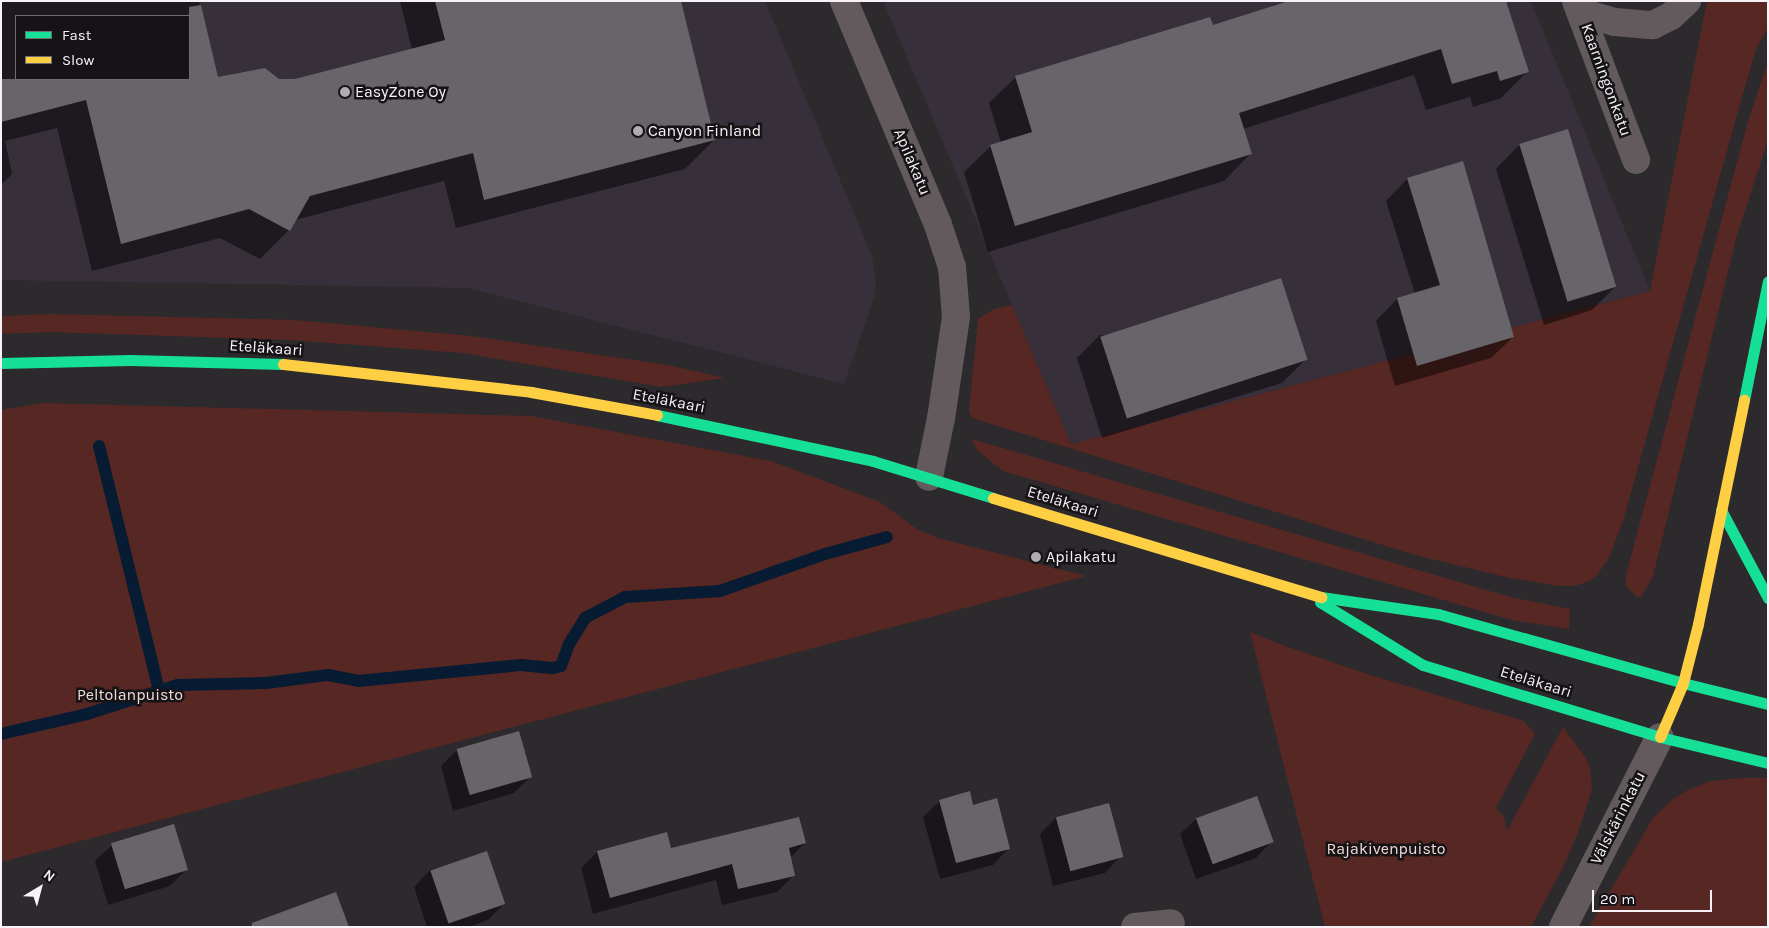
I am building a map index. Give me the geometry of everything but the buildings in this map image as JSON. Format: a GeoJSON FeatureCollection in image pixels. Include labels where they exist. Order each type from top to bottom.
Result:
{"type":"FeatureCollection","features":[{"type":"Feature","properties":{"kind":"main road"},"geometry":{"type":"LineString","coordinates":[[1660,737],[1683,683],[1698,624],[1768,281]]}},
{"type":"Feature","properties":{"kind":"main road","name":"Eteläkaari"},"geometry":{"type":"LineString","coordinates":[[1,363],[130,360],[264,362],[531,392],[734,431],[873,461],[929,477],[1310,596],[1438,614],[1683,683],[1768,704]]}},
{"type":"Feature","properties":{"kind":"main road"},"geometry":{"type":"LineString","coordinates":[[1721,510],[1768,598]]}},
{"type":"Feature","properties":{"kind":"main road","name":"Eteläkaari"},"geometry":{"type":"LineString","coordinates":[[1310,596],[1423,665],[1660,737],[1768,763]]}},
{"type":"Feature","properties":{"kind":"street","name":"Apilakatu"},"geometry":{"type":"LineString","coordinates":[[844,1],[938,225],[952,267],[956,317],[941,418],[929,477]]}},
{"type":"Feature","properties":{"kind":"street"},"geometry":{"type":"LineString","coordinates":[[1578,6],[1615,22],[1652,25],[1671,16],[1687,1]]}},
{"type":"Feature","properties":{"kind":"street","name":"Kaarningonkatu"},"geometry":{"type":"LineString","coordinates":[[1578,6],[1636,160]]}},
{"type":"Feature","properties":{"kind":"street","name":"Välskärinkatu"},"geometry":{"type":"LineString","coordinates":[[1563,927],[1660,737]]}},
{"type":"Feature","properties":{"kind":"street"},"geometry":{"type":"LineString","coordinates":[[1134,927],[1171,923]]}},
{"type":"Feature","properties":{"kind":"shaded area"},"geometry":{"type":"Polygon","coordinates":[[[1,1],[765,1],[872,256],[876,282],[874,298],[844,384],[468,288],[1,280],[1,1]]]}},
{"type":"Feature","properties":{"kind":"shaded area"},"geometry":{"type":"Polygon","coordinates":[[[883,1],[1531,1],[1650,291],[1071,444],[883,1]]]}},
{"type":"Feature","properties":{"kind":"green space"},"geometry":{"type":"Polygon","coordinates":[[[1707,1],[1768,1],[1768,27],[1756,49],[1623,521],[1608,560],[1597,575],[1589,581],[1575,586],[1559,586],[1510,578],[1415,555],[972,418],[969,411],[978,319],[994,309],[1012,305],[1071,444],[1650,291],[1707,1]]]}},
{"type":"Feature","properties":{"kind":"green space"},"geometry":{"type":"Polygon","coordinates":[[[1768,62],[1768,140],[1737,235],[1653,576],[1641,597],[1637,597],[1626,586],[1626,575],[1749,118],[1768,62]]]}},
{"type":"Feature","properties":{"kind":"green space"},"geometry":{"type":"Polygon","coordinates":[[[49,314],[294,320],[471,336],[668,365],[725,378],[662,387],[463,353],[291,340],[49,332],[1,334],[1,316],[49,314]]]}},
{"type":"Feature","properties":{"kind":"green space","name":"Peltolanpuisto"},"geometry":{"type":"Polygon","coordinates":[[[43,403],[531,416],[771,461],[880,502],[918,530],[938,538],[1086,576],[1,862],[1,410],[43,403]]]}},
{"type":"Feature","properties":{"kind":"green space"},"geometry":{"type":"Polygon","coordinates":[[[972,439],[1510,597],[1570,609],[1569,629],[1512,620],[1003,471],[977,450],[972,439]]]}},
{"type":"Feature","properties":{"kind":"green space","name":"Rajakivenpuisto"},"geometry":{"type":"Polygon","coordinates":[[[1250,632],[1370,675],[1524,721],[1535,734],[1496,808],[1504,817],[1507,831],[1563,727],[1586,758],[1590,769],[1592,789],[1578,833],[1562,869],[1531,927],[1325,927],[1250,632]]]}},
{"type":"Feature","properties":{"kind":"green space"},"geometry":{"type":"Polygon","coordinates":[[[1768,778],[1768,927],[1589,927],[1653,818],[1673,799],[1688,790],[1711,781],[1768,778]]]}},
{"type":"Feature","properties":{"kind":"waterway"},"geometry":{"type":"LineString","coordinates":[[99,446],[159,691]]}},
{"type":"Feature","properties":{"kind":"waterway"},"geometry":{"type":"LineString","coordinates":[[1,734],[87,714],[178,685],[266,683],[328,675],[358,681],[522,665],[553,668],[561,666],[569,644],[585,618],[625,597],[720,591],[825,554],[887,537]]}},
{"type":"Feature","properties":{"kind":"traffic: fast"},"geometry":{"type":"LineString","coordinates":[[1744,400],[1768,281]]}},
{"type":"Feature","properties":{"kind":"traffic: fast"},"geometry":{"type":"LineString","coordinates":[[1,363],[130,360],[283,364]]}},
{"type":"Feature","properties":{"kind":"traffic: fast"},"geometry":{"type":"LineString","coordinates":[[657,415],[873,461],[993,498]]}},
{"type":"Feature","properties":{"kind":"traffic: fast"},"geometry":{"type":"LineString","coordinates":[[1721,510],[1768,598]]}},
{"type":"Feature","properties":{"kind":"traffic: fast"},"geometry":{"type":"LineString","coordinates":[[1321,597],[1438,614],[1683,683],[1768,704]]}},
{"type":"Feature","properties":{"kind":"traffic: fast"},"geometry":{"type":"LineString","coordinates":[[1320,602],[1423,665],[1660,737],[1768,763]]}},
{"type":"Feature","properties":{"kind":"traffic: slow"},"geometry":{"type":"LineString","coordinates":[[283,364],[531,392],[657,415]]}},
{"type":"Feature","properties":{"kind":"traffic: slow"},"geometry":{"type":"LineString","coordinates":[[1660,737],[1683,683],[1698,624],[1744,400]]}},
{"type":"Feature","properties":{"kind":"traffic: slow"},"geometry":{"type":"LineString","coordinates":[[993,498],[1321,597]]}},
{"type":"Feature","properties":{"kind":"place","name":"EasyZone Oy"},"geometry":{"type":"Point","coordinates":[345,92]}},
{"type":"Feature","properties":{"kind":"place","name":"Canyon Finland"},"geometry":{"type":"Point","coordinates":[638,131]}},
{"type":"Feature","properties":{"kind":"place","name":"Apilakatu"},"geometry":{"type":"Point","coordinates":[1036,557]}}]}
